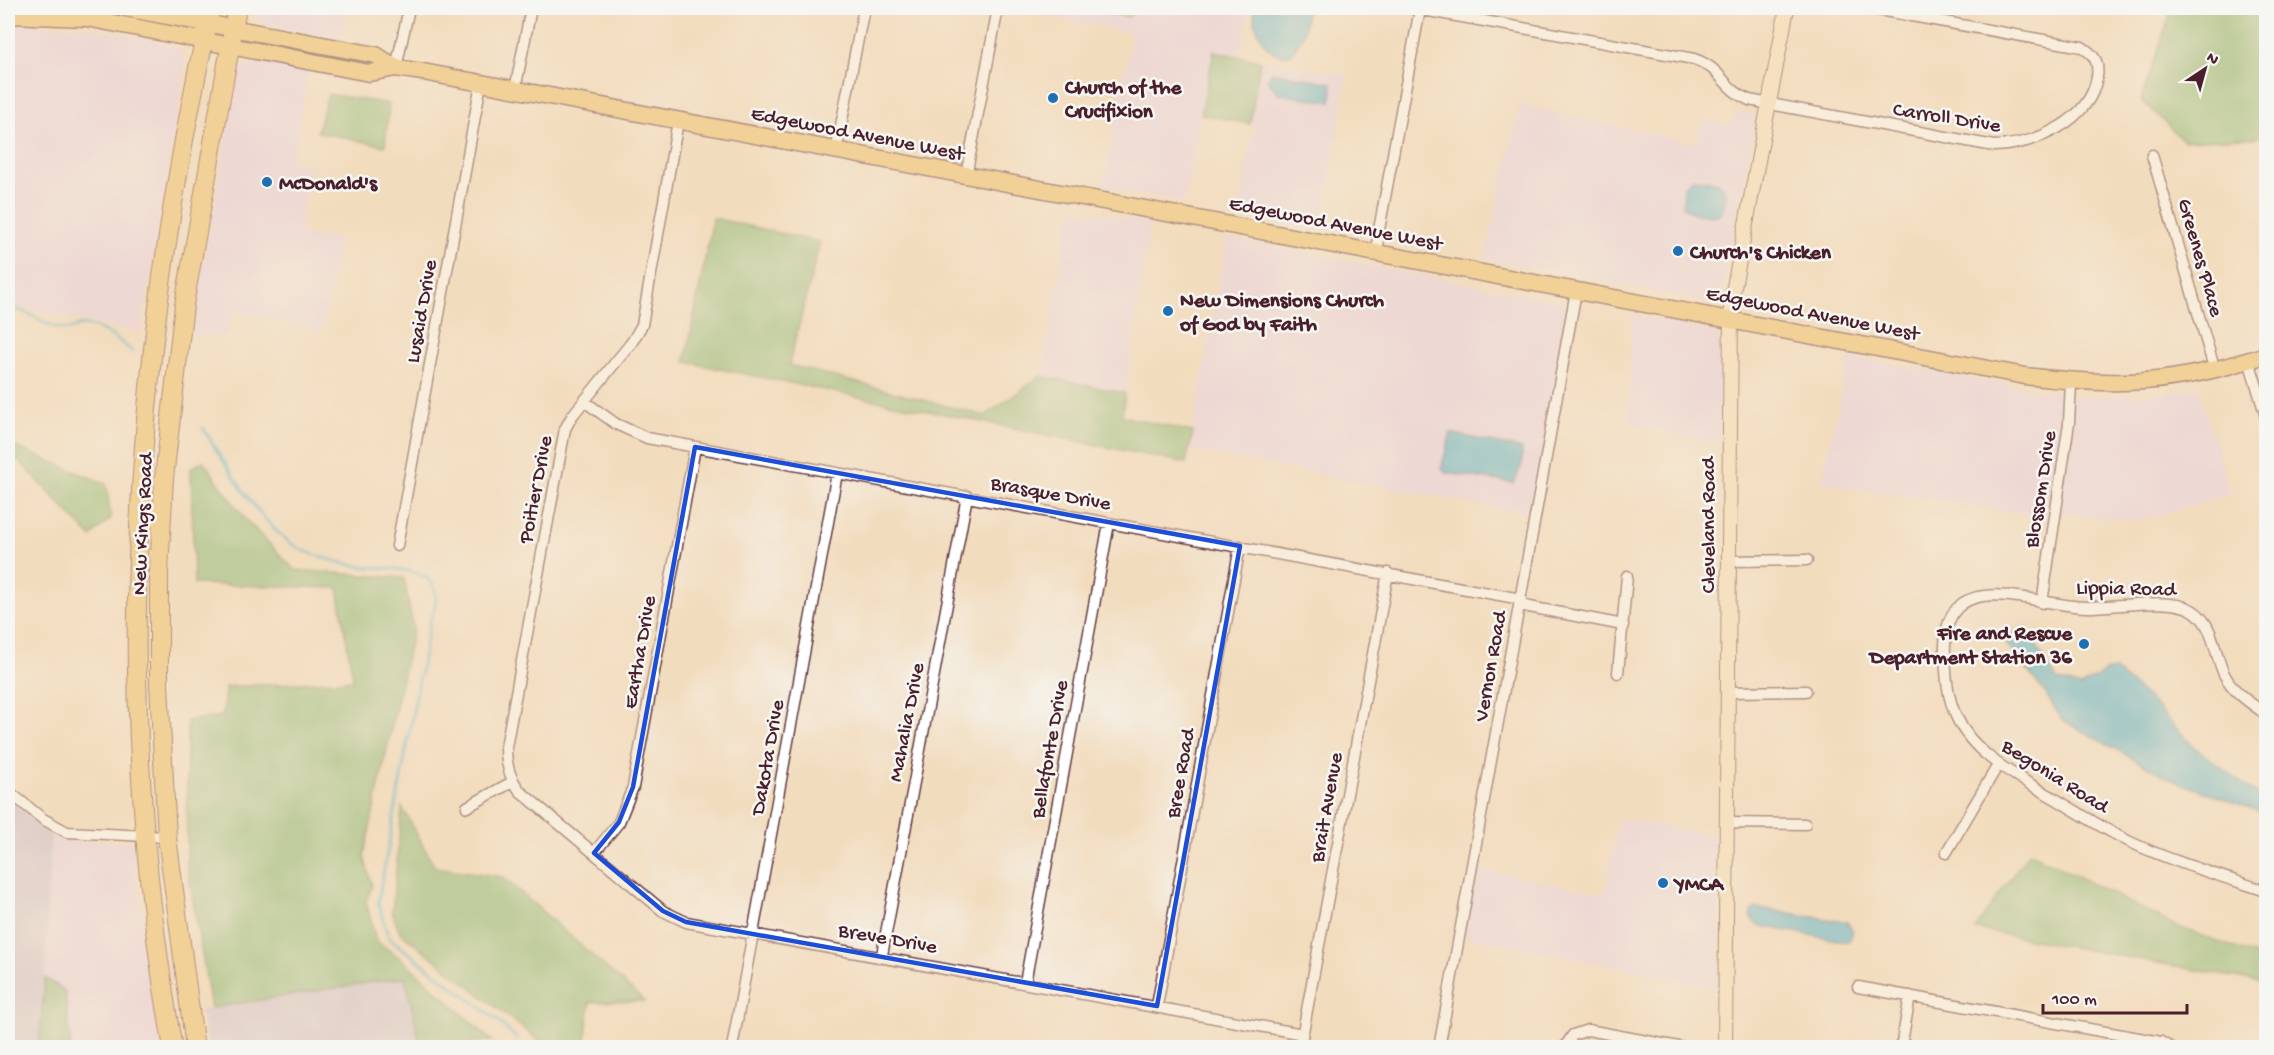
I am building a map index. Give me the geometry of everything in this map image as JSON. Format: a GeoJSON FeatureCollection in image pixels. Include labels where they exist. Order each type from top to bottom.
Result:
{"type":"FeatureCollection","features":[{"type":"Feature","properties":{"kind":"highway","name":"New Kings Road"},"geometry":{"type":"LineString","coordinates":[[195,1047],[167,837],[159,685],[159,572],[164,478],[173,386],[182,338],[186,294],[237,8]]}},
{"type":"Feature","properties":{"kind":"highway","name":"New Kings Road"},"geometry":{"type":"LineString","coordinates":[[174,1047],[145,837],[138,719],[136,570],[140,464],[153,329],[178,171],[207,24]]}},
{"type":"Feature","properties":{"kind":"main road"},"geometry":{"type":"LineString","coordinates":[[124,8],[207,24]]}},
{"type":"Feature","properties":{"kind":"main road"},"geometry":{"type":"LineString","coordinates":[[8,15],[207,24]]}},
{"type":"Feature","properties":{"kind":"main road","name":"Edgewood Avenue West"},"geometry":{"type":"LineString","coordinates":[[207,24],[232,38],[369,72],[396,68],[480,83],[2025,376],[2070,382],[2145,382],[2215,370],[2266,354]]}},
{"type":"Feature","properties":{"kind":"street"},"geometry":{"type":"LineString","coordinates":[[396,68],[408,8]]}},
{"type":"Feature","properties":{"kind":"street"},"geometry":{"type":"LineString","coordinates":[[515,90],[531,8]]}},
{"type":"Feature","properties":{"kind":"street"},"geometry":{"type":"LineString","coordinates":[[836,151],[864,8]]}},
{"type":"Feature","properties":{"kind":"street"},"geometry":{"type":"LineString","coordinates":[[966,176],[998,8]]}},
{"type":"Feature","properties":{"kind":"street"},"geometry":{"type":"LineString","coordinates":[[1378,253],[1378,236],[1416,8]]}},
{"type":"Feature","properties":{"kind":"street","name":"Carroll Drive"},"geometry":{"type":"LineString","coordinates":[[1416,8],[1694,60],[1710,64],[1729,88],[1741,97],[1769,105],[1994,146],[2008,146],[2039,137],[2078,114],[2086,106],[2095,89],[2098,67],[2090,52],[2073,44],[1868,8]]}},
{"type":"Feature","properties":{"kind":"street","name":"Cleveland Road"},"geometry":{"type":"LineString","coordinates":[[1725,1047],[1730,319],[1786,8]]}},
{"type":"Feature","properties":{"kind":"street","name":"Lusaid Drive"},"geometry":{"type":"LineString","coordinates":[[397,546],[480,83]]}},
{"type":"Feature","properties":{"kind":"street","name":"Poitier Drive"},"geometry":{"type":"LineString","coordinates":[[512,782],[506,762],[506,747],[563,441],[572,416],[632,342],[642,325],[678,121]]}},
{"type":"Feature","properties":{"kind":"street","name":"Greenes Place"},"geometry":{"type":"LineString","coordinates":[[2152,155],[2215,370]]}},
{"type":"Feature","properties":{"kind":"street","name":"Vernon Road"},"geometry":{"type":"LineString","coordinates":[[1439,1047],[1576,291]]}},
{"type":"Feature","properties":{"kind":"street"},"geometry":{"type":"LineString","coordinates":[[2249,360],[2266,417]]}},
{"type":"Feature","properties":{"kind":"street","name":"Blossom Drive"},"geometry":{"type":"LineString","coordinates":[[2042,603],[2069,423],[2070,382]]}},
{"type":"Feature","properties":{"kind":"street","name":"Brasque Drive"},"geometry":{"type":"LineString","coordinates":[[584,401],[631,432],[646,438],[1388,573],[1623,625]]}},
{"type":"Feature","properties":{"kind":"street","name":"Eartha Drive"},"geometry":{"type":"LineString","coordinates":[[594,853],[619,822],[633,787],[695,447]]}},
{"type":"Feature","properties":{"kind":"street","name":"Dakota Drive"},"geometry":{"type":"LineString","coordinates":[[732,1047],[837,473]]}},
{"type":"Feature","properties":{"kind":"street","name":"Mahalia Drive"},"geometry":{"type":"LineString","coordinates":[[882,955],[967,496]]}},
{"type":"Feature","properties":{"kind":"street","name":"Bellafonte Drive"},"geometry":{"type":"LineString","coordinates":[[1025,983],[1109,523]]}},
{"type":"Feature","properties":{"kind":"street","name":"Bree Road"},"geometry":{"type":"LineString","coordinates":[[1157,1006],[1240,546]]}},
{"type":"Feature","properties":{"kind":"street"},"geometry":{"type":"LineString","coordinates":[[1728,561],[1807,560]]}},
{"type":"Feature","properties":{"kind":"street"},"geometry":{"type":"LineString","coordinates":[[136,570],[159,572]]}},
{"type":"Feature","properties":{"kind":"street","name":"Brait Avenue"},"geometry":{"type":"LineString","coordinates":[[1300,1047],[1388,573]]}},
{"type":"Feature","properties":{"kind":"street"},"geometry":{"type":"LineString","coordinates":[[1618,673],[1627,576]]}},
{"type":"Feature","properties":{"kind":"street","name":"Lippia Road"},"geometry":{"type":"LineString","coordinates":[[1964,600],[1988,594],[2084,607],[2185,606],[2203,620],[2224,674],[2232,687],[2266,714]]}},
{"type":"Feature","properties":{"kind":"street","name":"Begonia Road"},"geometry":{"type":"LineString","coordinates":[[1964,600],[1950,619],[1945,645],[1947,686],[1957,717],[1978,747],[1998,765],[2129,841],[2182,863],[2266,891]]}},
{"type":"Feature","properties":{"kind":"street"},"geometry":{"type":"LineString","coordinates":[[1727,692],[1806,691]]}},
{"type":"Feature","properties":{"kind":"street"},"geometry":{"type":"LineString","coordinates":[[1946,853],[1998,765]]}},
{"type":"Feature","properties":{"kind":"street"},"geometry":{"type":"LineString","coordinates":[[467,807],[512,782]]}},
{"type":"Feature","properties":{"kind":"street","name":"Breve Drive"},"geometry":{"type":"LineString","coordinates":[[512,782],[674,918],[1303,1034]]}},
{"type":"Feature","properties":{"kind":"street"},"geometry":{"type":"LineString","coordinates":[[8,791],[43,819],[67,832],[167,837]]}},
{"type":"Feature","properties":{"kind":"street"},"geometry":{"type":"LineString","coordinates":[[1726,824],[1805,824]]}},
{"type":"Feature","properties":{"kind":"street"},"geometry":{"type":"LineString","coordinates":[[1858,987],[2161,1042],[2171,1047]]}},
{"type":"Feature","properties":{"kind":"street"},"geometry":{"type":"LineString","coordinates":[[1901,1047],[1910,996]]}},
{"type":"Feature","properties":{"kind":"street"},"geometry":{"type":"LineString","coordinates":[[1564,1047],[1572,1035],[1588,1030],[1684,1047]]}},
{"type":"Feature","properties":{"kind":"highlighted area"},"geometry":{"type":"Polygon","coordinates":[[[695,447],[1240,546],[1157,1006],[686,922],[663,911],[594,853],[619,822],[633,787],[695,447]]]}},
{"type":"Feature","properties":{"kind":"shaded area"},"geometry":{"type":"Polygon","coordinates":[[[248,8],[347,8],[340,39],[267,26],[248,8]]]}},
{"type":"Feature","properties":{"kind":"shaded area"},"geometry":{"type":"Polygon","coordinates":[[[1002,8],[1250,8],[1240,56],[1213,52],[1184,202],[1103,187],[1132,33],[1002,8]]]}},
{"type":"Feature","properties":{"kind":"shaded area"},"geometry":{"type":"Polygon","coordinates":[[[8,24],[83,27],[166,42],[180,50],[184,57],[185,66],[141,333],[8,305],[8,24]]]}},
{"type":"Feature","properties":{"kind":"shaded area"},"geometry":{"type":"Polygon","coordinates":[[[264,61],[309,69],[291,163],[310,166],[300,233],[339,240],[322,331],[233,310],[228,336],[193,336],[196,306],[238,72],[244,65],[264,61]]]}},
{"type":"Feature","properties":{"kind":"shaded area"},"geometry":{"type":"Polygon","coordinates":[[[1260,61],[1347,75],[1322,229],[1238,213],[1255,126],[1250,124],[1260,61]]]}},
{"type":"Feature","properties":{"kind":"shaded area"},"geometry":{"type":"Polygon","coordinates":[[[1520,105],[1697,144],[1703,119],[1732,126],[1736,111],[1757,115],[1720,299],[1713,303],[1485,259],[1520,105]]]}},
{"type":"Feature","properties":{"kind":"shaded area"},"geometry":{"type":"Polygon","coordinates":[[[1071,209],[1150,223],[1125,393],[1041,376],[1071,209]]]}},
{"type":"Feature","properties":{"kind":"shaded area"},"geometry":{"type":"Polygon","coordinates":[[[1227,238],[1579,305],[1540,516],[1189,450],[1227,238]]]}},
{"type":"Feature","properties":{"kind":"shaded area"},"geometry":{"type":"Polygon","coordinates":[[[1632,315],[1717,333],[1721,350],[1720,443],[1629,424],[1632,315]]]}},
{"type":"Feature","properties":{"kind":"shaded area"},"geometry":{"type":"Polygon","coordinates":[[[1849,357],[2077,397],[2157,395],[2198,388],[2231,495],[2134,521],[2061,513],[2035,516],[1822,483],[1849,357]]]}},
{"type":"Feature","properties":{"kind":"shaded area"},"geometry":{"type":"Polygon","coordinates":[[[8,798],[51,833],[45,978],[39,1047],[8,1046],[8,798]]]}},
{"type":"Feature","properties":{"kind":"shaded area"},"geometry":{"type":"Polygon","coordinates":[[[1619,818],[1718,837],[1718,988],[1465,936],[1476,869],[1605,894],[1619,818]]]}},
{"type":"Feature","properties":{"kind":"shaded area"},"geometry":{"type":"Polygon","coordinates":[[[51,833],[74,841],[132,842],[161,1047],[71,1047],[65,991],[45,978],[51,833]]]}},
{"type":"Feature","properties":{"kind":"shaded area"},"geometry":{"type":"Polygon","coordinates":[[[406,977],[421,1047],[208,1047],[201,1010],[406,977]]]}},
{"type":"Feature","properties":{"kind":"green space"},"geometry":{"type":"Polygon","coordinates":[[[1104,8],[1139,8],[1128,17],[1107,13],[1104,8]]]}},
{"type":"Feature","properties":{"kind":"green space"},"geometry":{"type":"Polygon","coordinates":[[[2172,8],[2266,8],[2266,137],[2184,141],[2141,100],[2172,8]]]}},
{"type":"Feature","properties":{"kind":"green space"},"geometry":{"type":"Polygon","coordinates":[[[1214,51],[1260,61],[1250,124],[1201,114],[1214,51]]]}},
{"type":"Feature","properties":{"kind":"green space"},"geometry":{"type":"Polygon","coordinates":[[[328,94],[389,104],[385,146],[317,132],[328,94]]]}},
{"type":"Feature","properties":{"kind":"green space"},"geometry":{"type":"Polygon","coordinates":[[[713,218],[820,242],[789,365],[985,416],[1041,376],[1125,393],[1122,416],[1193,432],[1186,463],[685,362],[713,218]]]}},
{"type":"Feature","properties":{"kind":"green space"},"geometry":{"type":"Polygon","coordinates":[[[8,444],[106,484],[111,518],[91,537],[8,449],[8,444]]]}},
{"type":"Feature","properties":{"kind":"green space"},"geometry":{"type":"Polygon","coordinates":[[[203,461],[245,519],[295,570],[404,578],[413,628],[364,856],[372,886],[366,901],[376,941],[403,960],[492,1041],[421,1047],[405,977],[211,1008],[187,865],[187,721],[223,716],[225,687],[353,680],[338,588],[194,584],[191,468],[203,461]]]}},
{"type":"Feature","properties":{"kind":"green space"},"geometry":{"type":"Polygon","coordinates":[[[402,807],[435,867],[503,877],[644,1001],[590,1002],[585,1044],[538,1040],[400,932],[392,913],[402,807]]]}},
{"type":"Feature","properties":{"kind":"green space"},"geometry":{"type":"Polygon","coordinates":[[[2029,852],[2176,926],[2266,959],[2266,983],[1975,929],[2029,852]]]}},
{"type":"Feature","properties":{"kind":"green space"},"geometry":{"type":"Polygon","coordinates":[[[45,978],[65,991],[71,1047],[39,1047],[45,978]]]}},
{"type":"Feature","properties":{"kind":"water"},"geometry":{"type":"Polygon","coordinates":[[[1254,8],[1307,8],[1304,33],[1292,54],[1276,53],[1263,42],[1256,24],[1254,8]]]}},
{"type":"Feature","properties":{"kind":"water"},"geometry":{"type":"Polygon","coordinates":[[[1272,72],[1332,83],[1331,102],[1279,94],[1267,80],[1272,72]]]}},
{"type":"Feature","properties":{"kind":"water"},"geometry":{"type":"Polygon","coordinates":[[[1692,179],[1716,183],[1725,190],[1726,196],[1720,214],[1701,215],[1683,207],[1684,187],[1692,179]]]}},
{"type":"Feature","properties":{"kind":"water"},"geometry":{"type":"Polygon","coordinates":[[[1451,433],[1522,449],[1522,464],[1514,483],[1447,473],[1441,469],[1451,433]]]}},
{"type":"Feature","properties":{"kind":"water"},"geometry":{"type":"Polygon","coordinates":[[[2025,627],[2057,680],[2081,687],[2107,671],[2116,671],[2149,699],[2194,747],[2266,801],[2266,817],[2258,811],[2172,780],[2062,720],[2046,694],[2005,642],[2009,634],[2025,627]]]}},
{"type":"Feature","properties":{"kind":"water"},"geometry":{"type":"Polygon","coordinates":[[[1757,908],[1847,922],[1853,931],[1850,940],[1846,942],[1757,925],[1750,916],[1752,910],[1757,908]]]}},
{"type":"Feature","properties":{"kind":"waterway"},"geometry":{"type":"LineString","coordinates":[[8,311],[11,307],[18,309],[63,329],[82,325],[96,328],[109,334],[132,351]]}},
{"type":"Feature","properties":{"kind":"waterway"},"geometry":{"type":"LineString","coordinates":[[203,428],[246,494],[272,527],[286,540],[300,549],[335,561],[416,573],[427,579],[434,588],[436,602],[430,621],[378,902],[389,938],[497,1020],[517,1039]]}},
{"type":"Feature","properties":{"kind":"place","name":"Church of the Crucifixion"},"geometry":{"type":"Point","coordinates":[1053,98]}},
{"type":"Feature","properties":{"kind":"place","name":"McDonald's"},"geometry":{"type":"Point","coordinates":[267,182]}},
{"type":"Feature","properties":{"kind":"place","name":"Church's Chicken"},"geometry":{"type":"Point","coordinates":[1678,251]}},
{"type":"Feature","properties":{"kind":"place","name":"New Dimensions Church of God by Faith"},"geometry":{"type":"Point","coordinates":[1168,311]}},
{"type":"Feature","properties":{"kind":"place","name":"Fire and Rescue Department Station 36"},"geometry":{"type":"Point","coordinates":[2084,644]}},
{"type":"Feature","properties":{"kind":"place","name":"YMCA"},"geometry":{"type":"Point","coordinates":[1663,883]}}]}
